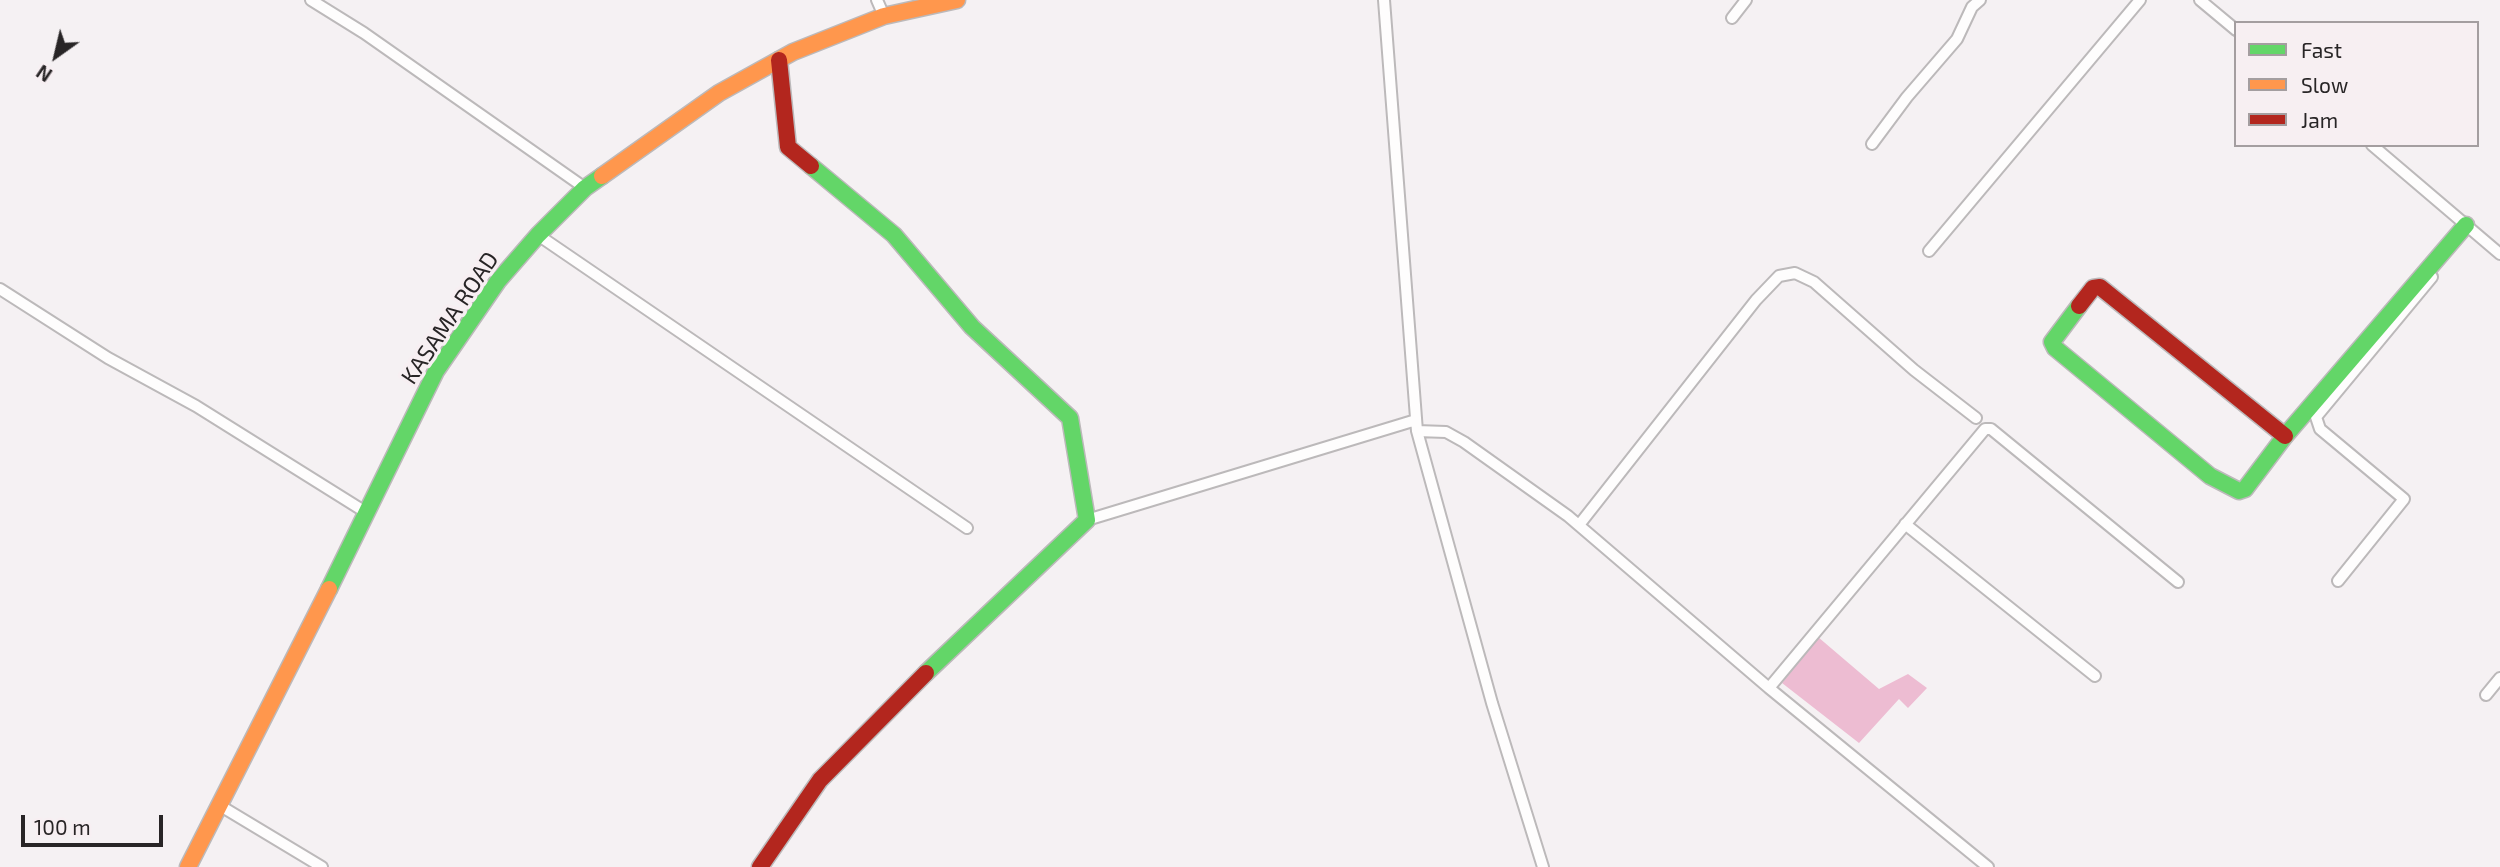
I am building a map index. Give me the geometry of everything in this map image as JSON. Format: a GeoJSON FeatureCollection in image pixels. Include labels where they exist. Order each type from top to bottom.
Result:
{"type":"FeatureCollection","features":[{"type":"Feature","properties":{"kind":"street"},"geometry":{"type":"LineString","coordinates":[[311,0],[364,33],[585,188]]}},
{"type":"Feature","properties":{"kind":"street"},"geometry":{"type":"LineString","coordinates":[[877,0],[884,16]]}},
{"type":"Feature","properties":{"kind":"street","name":"KASAMA ROAD"},"geometry":{"type":"LineString","coordinates":[[188,867],[367,513],[436,370],[498,281],[538,235],[585,188],[719,93],[779,60],[884,16],[957,0]]}},
{"type":"Feature","properties":{"kind":"street"},"geometry":{"type":"LineString","coordinates":[[1384,0],[1416,425],[1492,703],[1543,867]]}},
{"type":"Feature","properties":{"kind":"street"},"geometry":{"type":"LineString","coordinates":[[1732,18],[1746,0]]}},
{"type":"Feature","properties":{"kind":"street"},"geometry":{"type":"LineString","coordinates":[[1872,144],[1907,97],[1957,39],[1972,7],[1980,0]]}},
{"type":"Feature","properties":{"kind":"street"},"geometry":{"type":"LineString","coordinates":[[1929,251],[2140,0]]}},
{"type":"Feature","properties":{"kind":"street"},"geometry":{"type":"LineString","coordinates":[[2200,0],[2234,28]]}},
{"type":"Feature","properties":{"kind":"street"},"geometry":{"type":"LineString","coordinates":[[779,60],[788,147],[894,235],[972,327],[1070,418],[1087,520]]}},
{"type":"Feature","properties":{"kind":"street"},"geometry":{"type":"LineString","coordinates":[[2374,147],[2500,254]]}},
{"type":"Feature","properties":{"kind":"street"},"geometry":{"type":"LineString","coordinates":[[2285,436],[2100,287],[2093,288],[2052,342],[2055,348],[2226,487],[2245,489],[2285,436],[2468,227]]}},
{"type":"Feature","properties":{"kind":"street"},"geometry":{"type":"LineString","coordinates":[[2338,581],[2404,499],[2320,429],[2316,417],[2468,227]]}},
{"type":"Feature","properties":{"kind":"street"},"geometry":{"type":"LineString","coordinates":[[538,235],[967,527]]}},
{"type":"Feature","properties":{"kind":"street"},"geometry":{"type":"LineString","coordinates":[[1579,525],[1756,300],[1779,276],[1795,273],[1814,282],[1914,370],[1976,418]]}},
{"type":"Feature","properties":{"kind":"street"},"geometry":{"type":"LineString","coordinates":[[0,289],[108,358],[195,406],[367,513]]}},
{"type":"Feature","properties":{"kind":"street"},"geometry":{"type":"LineString","coordinates":[[761,867],[820,780],[958,640],[1087,520],[1416,425],[1446,432],[1464,442],[1579,525],[1769,688],[1988,867]]}},
{"type":"Feature","properties":{"kind":"street"},"geometry":{"type":"LineString","coordinates":[[1769,688],[1979,434],[1991,429],[2178,582]]}},
{"type":"Feature","properties":{"kind":"street"},"geometry":{"type":"LineString","coordinates":[[1905,524],[2095,676]]}},
{"type":"Feature","properties":{"kind":"street"},"geometry":{"type":"LineString","coordinates":[[2486,695],[2500,678]]}},
{"type":"Feature","properties":{"kind":"street"},"geometry":{"type":"LineString","coordinates":[[219,805],[323,867]]}},
{"type":"Feature","properties":{"kind":"shaded area"},"geometry":{"type":"Polygon","coordinates":[[[1818,637],[1879,689],[1908,674],[1927,688],[1908,708],[1899,699],[1859,743],[1782,683],[1818,637]]]}},
{"type":"Feature","properties":{"kind":"traffic: fast"},"geometry":{"type":"LineString","coordinates":[[811,166],[894,235],[972,327],[1070,418],[1087,520],[926,673]]}},
{"type":"Feature","properties":{"kind":"traffic: fast"},"geometry":{"type":"LineString","coordinates":[[329,589],[436,371],[498,281],[538,235],[585,188],[602,176]]}},
{"type":"Feature","properties":{"kind":"traffic: fast"},"geometry":{"type":"LineString","coordinates":[[2079,306],[2052,342],[2055,348],[2210,476],[2239,491],[2245,489],[2285,436],[2466,225]]}},
{"type":"Feature","properties":{"kind":"traffic: slow"},"geometry":{"type":"LineString","coordinates":[[602,176],[719,93],[793,52],[884,16],[957,0]]}},
{"type":"Feature","properties":{"kind":"traffic: slow"},"geometry":{"type":"LineString","coordinates":[[188,867],[329,589]]}},
{"type":"Feature","properties":{"kind":"traffic: jam"},"geometry":{"type":"LineString","coordinates":[[779,60],[788,147],[811,166]]}},
{"type":"Feature","properties":{"kind":"traffic: jam"},"geometry":{"type":"LineString","coordinates":[[2079,306],[2093,288],[2100,287],[2285,436]]}},
{"type":"Feature","properties":{"kind":"traffic: jam"},"geometry":{"type":"LineString","coordinates":[[760,867],[820,780],[926,673]]}}]}
